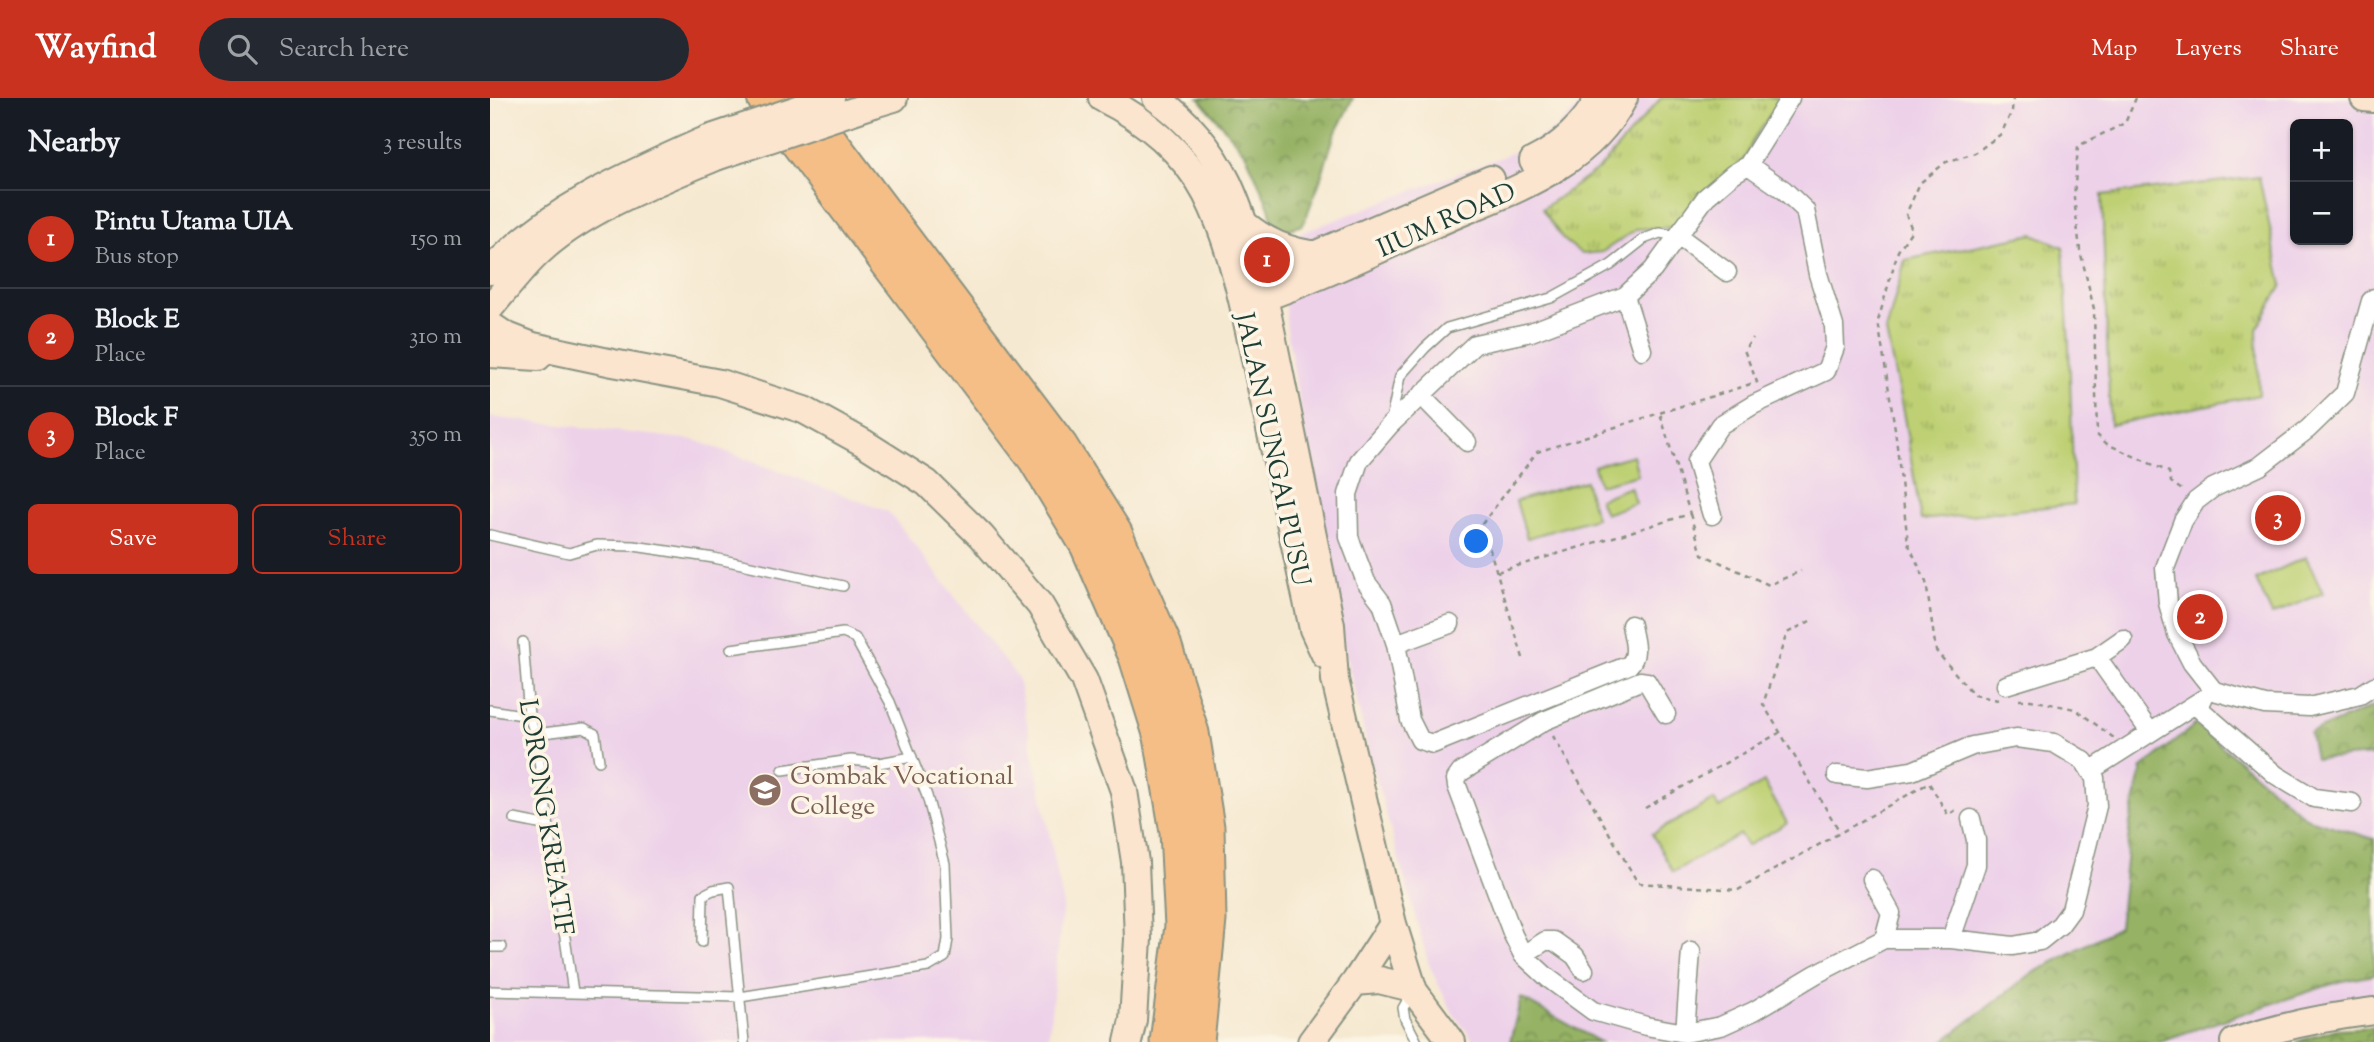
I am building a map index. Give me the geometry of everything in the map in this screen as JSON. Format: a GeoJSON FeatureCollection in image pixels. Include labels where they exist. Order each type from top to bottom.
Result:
{"type":"FeatureCollection","features":[{"type":"Feature","properties":{"kind":"highway"},"geometry":{"type":"LineString","coordinates":[[764,98],[1035,459],[1087,545],[1136,657],[1161,737],[1177,832],[1182,926],[1167,1042]]}},
{"type":"Feature","properties":{"kind":"highway"},"geometry":{"type":"LineString","coordinates":[[798,98],[1061,447],[1115,533],[1164,644],[1192,733],[1207,827],[1209,920],[1197,1042]]}},
{"type":"Feature","properties":{"kind":"main road"},"geometry":{"type":"LineString","coordinates":[[490,308],[537,254],[601,209],[637,192],[712,148],[831,98]]}},
{"type":"Feature","properties":{"kind":"main road","name":"JALAN SUNGAI PUSU"},"geometry":{"type":"LineString","coordinates":[[1102,98],[1144,124],[1176,152],[1206,195],[1231,224]]}},
{"type":"Feature","properties":{"kind":"main road","name":"JALAN SUNGAI PUSU"},"geometry":{"type":"LineString","coordinates":[[1156,98],[1183,120],[1215,160],[1228,183],[1231,224],[1251,292],[1313,628],[1335,680]]}},
{"type":"Feature","properties":{"kind":"main road","name":"IIUM ROAD"},"geometry":{"type":"LineString","coordinates":[[1251,292],[1304,283],[1458,204],[1554,149],[1584,120],[1599,98]]}},
{"type":"Feature","properties":{"kind":"main road","name":"IIUM ROAD"},"geometry":{"type":"LineString","coordinates":[[1251,292],[1319,255],[1541,177],[1598,135],[1615,115],[1624,98]]}},
{"type":"Feature","properties":{"kind":"main road"},"geometry":{"type":"LineString","coordinates":[[2364,98],[2374,99]]}},
{"type":"Feature","properties":{"kind":"main road"},"geometry":{"type":"LineString","coordinates":[[490,271],[511,249],[539,227],[582,199],[640,169],[884,101]]}},
{"type":"Feature","properties":{"kind":"main road"},"geometry":{"type":"LineString","coordinates":[[1231,224],[1254,232],[1277,246],[1319,255]]}},
{"type":"Feature","properties":{"kind":"main road"},"geometry":{"type":"LineString","coordinates":[[1270,329],[1283,303],[1304,283]]}},
{"type":"Feature","properties":{"kind":"main road","name":"JALAN SUNGAI PUSU"},"geometry":{"type":"LineString","coordinates":[[1251,292],[1270,329],[1331,625],[1335,680],[1393,925],[1413,989],[1452,1042]]}},
{"type":"Feature","properties":{"kind":"main road"},"geometry":{"type":"LineString","coordinates":[[490,325],[505,335],[533,346],[720,383],[803,410],[864,443],[927,483],[981,536],[1040,605],[1084,680],[1124,791],[1135,862],[1139,939],[1133,1020],[1128,1042]]}},
{"type":"Feature","properties":{"kind":"main road"},"geometry":{"type":"LineString","coordinates":[[490,354],[613,363]]}},
{"type":"Feature","properties":{"kind":"main road"},"geometry":{"type":"LineString","coordinates":[[1311,1042],[1393,925]]}},
{"type":"Feature","properties":{"kind":"main road"},"geometry":{"type":"LineString","coordinates":[[1355,982],[1379,980],[1413,989]]}},
{"type":"Feature","properties":{"kind":"main road"},"geometry":{"type":"LineString","coordinates":[[2234,1042],[2273,1029],[2325,1017],[2374,1011]]}},
{"type":"Feature","properties":{"kind":"street"},"geometry":{"type":"LineString","coordinates":[[1630,625],[1636,654],[1629,665],[1433,744],[1420,740],[1409,720],[1396,644],[1382,603],[1366,582],[1349,537],[1348,494],[1359,461],[1390,425],[1475,344],[1531,332],[1625,296],[1653,270],[1706,197],[1748,165],[1790,98]]}},
{"type":"Feature","properties":{"kind":"street"},"geometry":{"type":"LineString","coordinates":[[1712,515],[1696,461],[1720,425],[1753,405],[1826,371],[1835,346],[1834,326],[1818,274],[1805,210],[1784,190],[1748,165]]}},
{"type":"Feature","properties":{"kind":"street"},"geometry":{"type":"LineString","coordinates":[[1678,236],[1727,272]]}},
{"type":"Feature","properties":{"kind":"street"},"geometry":{"type":"LineString","coordinates":[[1625,296],[1642,350]]}},
{"type":"Feature","properties":{"kind":"street"},"geometry":{"type":"LineString","coordinates":[[2374,298],[2345,393],[2308,429],[2260,466],[2213,488],[2196,500],[2183,521],[2165,568],[2168,603],[2182,644],[2192,663],[2214,691],[2264,705],[2309,707],[2360,695],[2374,686]]}},
{"type":"Feature","properties":{"kind":"street"},"geometry":{"type":"LineString","coordinates":[[1421,395],[1467,442]]}},
{"type":"Feature","properties":{"kind":"street"},"geometry":{"type":"LineString","coordinates":[[1396,644],[1450,624]]}},
{"type":"Feature","properties":{"kind":"street"},"geometry":{"type":"LineString","coordinates":[[2005,692],[2097,657],[2123,639]]}},
{"type":"Feature","properties":{"kind":"street"},"geometry":{"type":"LineString","coordinates":[[2097,657],[2150,732]]}},
{"type":"Feature","properties":{"kind":"street"},"geometry":{"type":"LineString","coordinates":[[1666,714],[1647,682],[1643,680],[1544,721],[1461,772],[1457,779],[1457,786],[1523,955],[1548,978],[1593,1011],[1646,1026],[1685,1032],[1721,1026],[1754,1011],[1816,974],[1884,939],[1951,939],[2013,946],[2040,941],[2060,925],[2071,910],[2097,806],[2095,778],[2084,761],[2053,743],[2016,738],[1972,746],[1912,771],[1867,778],[1837,775]]}},
{"type":"Feature","properties":{"kind":"street"},"geometry":{"type":"LineString","coordinates":[[2090,771],[2214,691]]}},
{"type":"Feature","properties":{"kind":"street"},"geometry":{"type":"LineString","coordinates":[[2195,705],[2276,775],[2314,798],[2351,803]]}},
{"type":"Feature","properties":{"kind":"street"},"geometry":{"type":"LineString","coordinates":[[1951,939],[1976,865],[1976,841],[1964,814]]}},
{"type":"Feature","properties":{"kind":"street"},"geometry":{"type":"LineString","coordinates":[[1872,879],[1891,913],[1884,939]]}},
{"type":"Feature","properties":{"kind":"street"},"geometry":{"type":"LineString","coordinates":[[1523,955],[1545,941],[1553,941],[1575,956],[1584,970]]}},
{"type":"Feature","properties":{"kind":"street"},"geometry":{"type":"LineString","coordinates":[[1685,1032],[1691,951]]}},
{"type":"Feature","properties":{"kind":"lane"},"geometry":{"type":"LineString","coordinates":[[1390,425],[1399,376],[1447,328],[1551,298],[1611,265],[1644,239],[1660,233],[1678,236]]}},
{"type":"Feature","properties":{"kind":"lane"},"geometry":{"type":"LineString","coordinates":[[490,535],[569,553],[597,545],[634,545],[715,558],[843,586]]}},
{"type":"Feature","properties":{"kind":"lane"},"geometry":{"type":"LineString","coordinates":[[490,991],[740,997],[928,967],[945,957],[948,939],[945,864],[927,796],[890,702],[855,638],[843,633],[731,649]]}},
{"type":"Feature","properties":{"kind":"lane","name":"LORONG KREATIF"},"geometry":{"type":"LineString","coordinates":[[523,642],[529,716],[535,734],[573,992]]}},
{"type":"Feature","properties":{"kind":"lane"},"geometry":{"type":"LineString","coordinates":[[490,710],[529,716]]}},
{"type":"Feature","properties":{"kind":"lane"},"geometry":{"type":"LineString","coordinates":[[535,734],[584,728],[595,734],[599,761]]}},
{"type":"Feature","properties":{"kind":"lane"},"geometry":{"type":"LineString","coordinates":[[783,770],[851,760],[880,763],[912,757]]}},
{"type":"Feature","properties":{"kind":"lane"},"geometry":{"type":"LineString","coordinates":[[514,819],[549,826]]}},
{"type":"Feature","properties":{"kind":"lane"},"geometry":{"type":"LineString","coordinates":[[702,942],[703,895],[729,887],[744,1042]]}},
{"type":"Feature","properties":{"kind":"lane"},"geometry":{"type":"LineString","coordinates":[[490,947],[502,947]]}},
{"type":"Feature","properties":{"kind":"lane"},"geometry":{"type":"LineString","coordinates":[[1413,989],[1403,1008],[1405,1019],[1417,1042]]}},
{"type":"Feature","properties":{"kind":"path"},"geometry":{"type":"LineString","coordinates":[[2005,692],[1990,699],[1974,695],[1936,651],[1926,582],[1908,543],[1895,429],[1878,321],[1898,251],[1912,230],[1906,214],[1920,183],[1946,162],[1975,153],[2001,134],[2012,111],[2013,98]]}},
{"type":"Feature","properties":{"kind":"path"},"geometry":{"type":"LineString","coordinates":[[2136,98],[2125,123],[2078,146],[2074,198],[2080,250],[2094,309],[2097,435],[2107,444],[2169,472],[2171,482],[2196,500]]}},
{"type":"Feature","properties":{"kind":"path"},"geometry":{"type":"LineString","coordinates":[[1523,658],[1482,524],[1537,452],[1756,382],[1744,350],[1754,338]]}},
{"type":"Feature","properties":{"kind":"path"},"geometry":{"type":"LineString","coordinates":[[1660,413],[1702,554],[1769,585],[1801,571]]}},
{"type":"Feature","properties":{"kind":"path"},"geometry":{"type":"LineString","coordinates":[[1497,572],[1690,514]]}},
{"type":"Feature","properties":{"kind":"path"},"geometry":{"type":"LineString","coordinates":[[1810,621],[1787,633],[1763,704],[1840,832]]}},
{"type":"Feature","properties":{"kind":"path"},"geometry":{"type":"LineString","coordinates":[[2017,699],[2031,699],[2075,709],[2126,748]]}},
{"type":"Feature","properties":{"kind":"path"},"geometry":{"type":"LineString","coordinates":[[1544,721],[1638,883],[1738,890],[1929,783],[1948,815],[1964,814]]}},
{"type":"Feature","properties":{"kind":"path"},"geometry":{"type":"LineString","coordinates":[[1645,808],[1780,732]]}},
{"type":"Feature","properties":{"kind":"shaded area"},"geometry":{"type":"Polygon","coordinates":[[[1586,98],[2374,98],[2374,998],[2281,1018],[2210,1042],[1475,1042],[1452,1012],[1429,965],[1370,757],[1341,633],[1293,366],[1287,329],[1280,241],[1514,152],[1557,128],[1586,98]]]}},
{"type":"Feature","properties":{"kind":"shaded area","name":"Gombak Vocational College"},"geometry":{"type":"Polygon","coordinates":[[[490,417],[695,440],[889,512],[1018,678],[1063,902],[1048,1042],[490,1042],[490,417]]]}},
{"type":"Feature","properties":{"kind":"green space"},"geometry":{"type":"Polygon","coordinates":[[[1199,98],[1353,98],[1334,136],[1303,225],[1275,233],[1269,207],[1246,154],[1199,98]]]}},
{"type":"Feature","properties":{"kind":"green space"},"geometry":{"type":"Polygon","coordinates":[[[1661,98],[1782,98],[1754,138],[1744,160],[1677,227],[1637,229],[1602,252],[1582,254],[1563,239],[1542,209],[1600,168],[1661,98]]]}},
{"type":"Feature","properties":{"kind":"green space"},"geometry":{"type":"Polygon","coordinates":[[[2259,177],[2282,285],[2257,329],[2259,395],[2110,425],[2102,195],[2259,177]]]}},
{"type":"Feature","properties":{"kind":"green space"},"geometry":{"type":"Polygon","coordinates":[[[2033,234],[2063,247],[2074,504],[1921,520],[1904,417],[1886,332],[1905,260],[2033,234]]]}},
{"type":"Feature","properties":{"kind":"green space"},"geometry":{"type":"Polygon","coordinates":[[[1633,455],[1638,475],[1599,485],[1594,466],[1633,455]]]}},
{"type":"Feature","properties":{"kind":"green space"},"geometry":{"type":"Polygon","coordinates":[[[1585,481],[1596,518],[1527,538],[1516,501],[1585,481]]]}},
{"type":"Feature","properties":{"kind":"green space"},"geometry":{"type":"Polygon","coordinates":[[[1630,487],[1636,503],[1605,514],[1599,499],[1630,487]]]}},
{"type":"Feature","properties":{"kind":"green space"},"geometry":{"type":"Polygon","coordinates":[[[2306,557],[2323,593],[2272,615],[2256,580],[2306,557]]]}},
{"type":"Feature","properties":{"kind":"green space"},"geometry":{"type":"Polygon","coordinates":[[[2374,706],[2374,755],[2315,759],[2310,733],[2374,706]]]}},
{"type":"Feature","properties":{"kind":"green space"},"geometry":{"type":"Polygon","coordinates":[[[2196,724],[2306,818],[2374,839],[2374,975],[2338,982],[2157,1042],[1942,1042],[2031,974],[2119,927],[2130,823],[2142,768],[2196,724]]]}},
{"type":"Feature","properties":{"kind":"green space"},"geometry":{"type":"Polygon","coordinates":[[[1764,782],[1787,823],[1747,846],[1740,834],[1673,872],[1652,834],[1714,800],[1719,808],[1764,782]]]}},
{"type":"Feature","properties":{"kind":"green space"},"geometry":{"type":"Polygon","coordinates":[[[1521,998],[1600,1042],[1510,1042],[1521,998]]]}},
{"type":"Feature","properties":{"kind":"green space"},"geometry":{"type":"Polygon","coordinates":[[[2374,1027],[2374,1042],[2296,1042],[2336,1029],[2374,1027]]]}},
{"type":"Feature","properties":{"kind":"place","name":"Pintu Utama UIA"},"geometry":{"type":"Point","coordinates":[1267,260]}},
{"type":"Feature","properties":{"kind":"place","name":"Block F"},"geometry":{"type":"Point","coordinates":[2278,518]}},
{"type":"Feature","properties":{"kind":"place","name":"Block E"},"geometry":{"type":"Point","coordinates":[2200,617]}},
{"type":"Feature","properties":{"kind":"place","name":"Gombak Vocational College"},"geometry":{"type":"Point","coordinates":[765,790]}}]}
